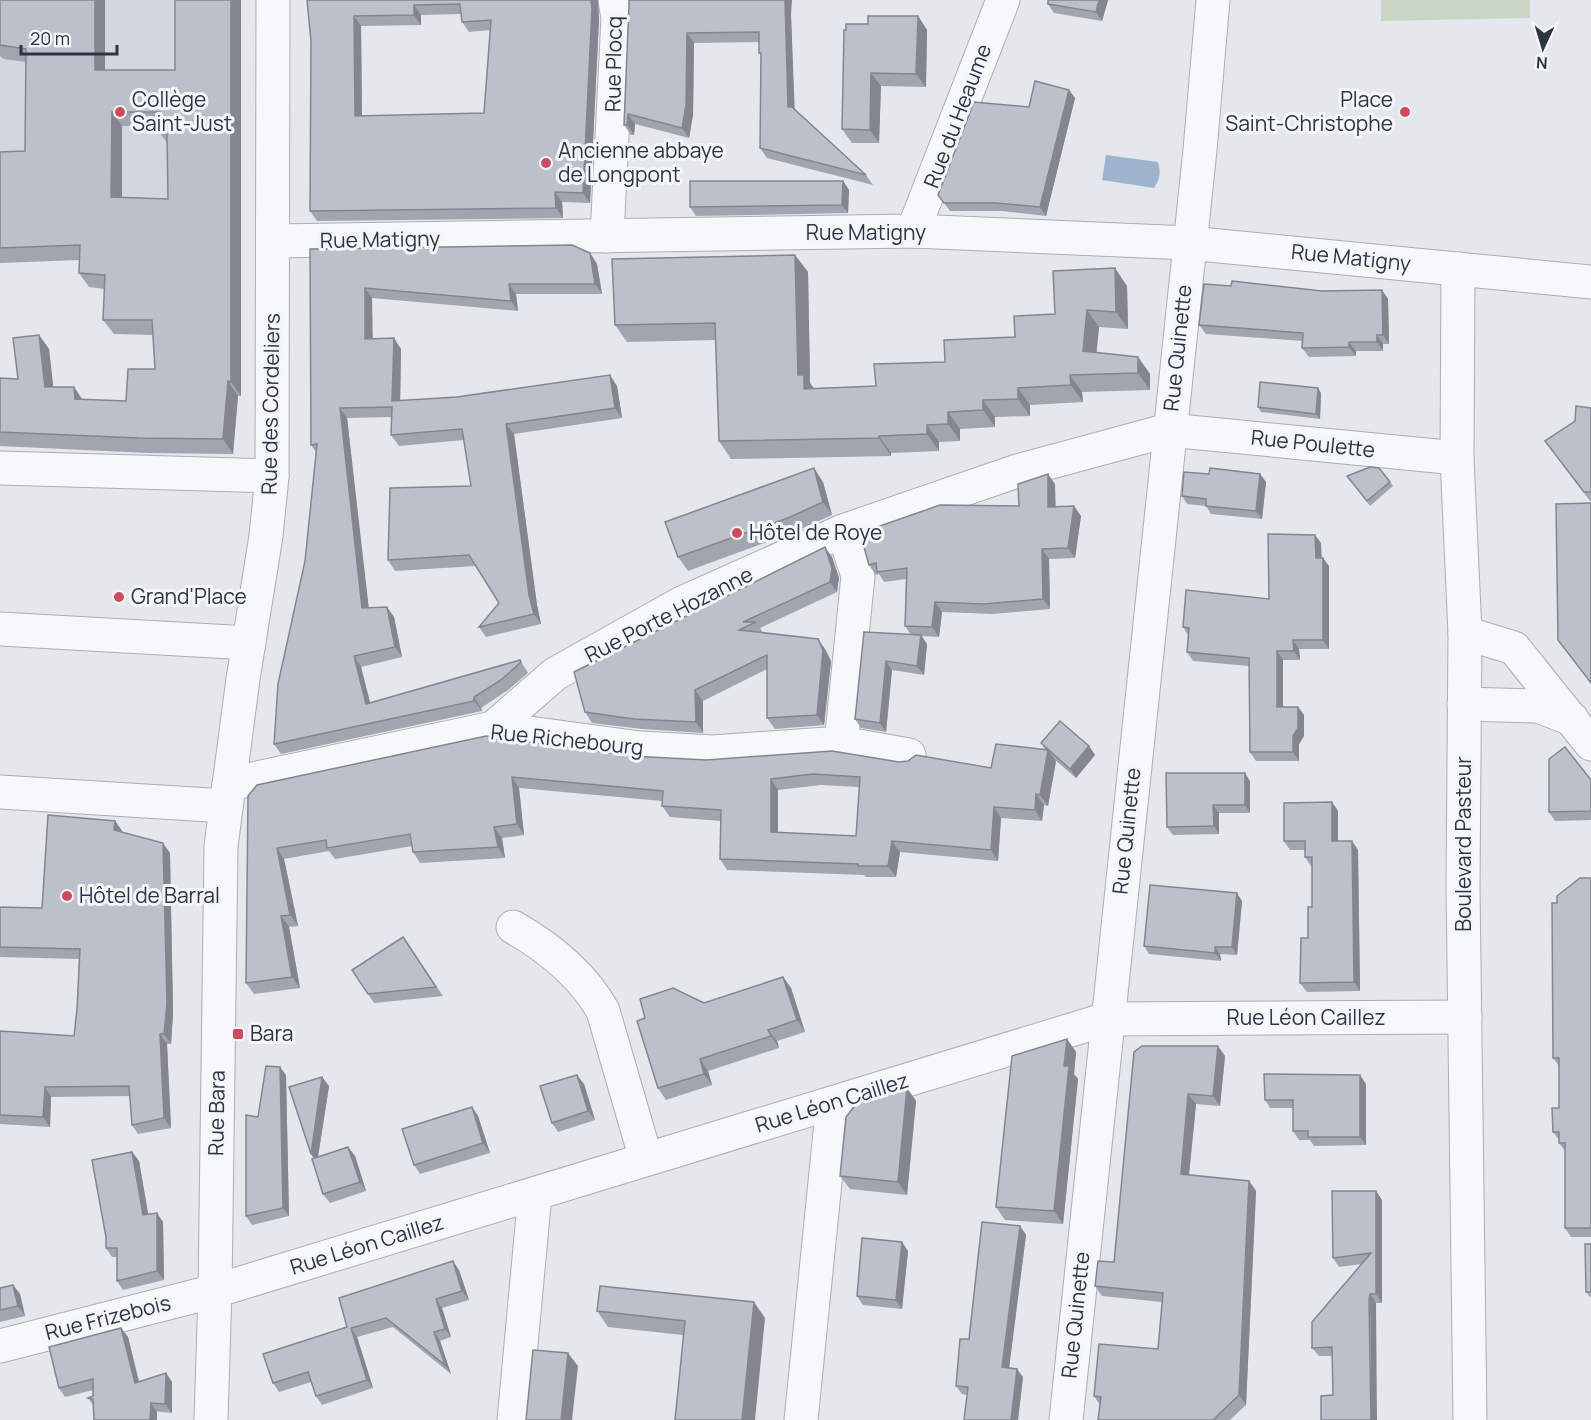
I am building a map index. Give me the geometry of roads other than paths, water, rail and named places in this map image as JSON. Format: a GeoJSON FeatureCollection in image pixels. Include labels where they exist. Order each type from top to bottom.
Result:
{"type":"FeatureCollection","features":[{"type":"Feature","properties":{"kind":"street","name":"Rue des Cordeliers"},"geometry":{"type":"LineString","coordinates":[[227,795],[266,536],[272,476],[273,0]]}},
{"type":"Feature","properties":{"kind":"street","name":"Rue Plocq"},"geometry":{"type":"LineString","coordinates":[[607,236],[618,18],[615,0]]}},
{"type":"Feature","properties":{"kind":"street","name":"Rue du Heaume"},"geometry":{"type":"LineString","coordinates":[[913,231],[1003,0]]}},
{"type":"Feature","properties":{"kind":"street"},"geometry":{"type":"LineString","coordinates":[[1189,243],[1213,0]]}},
{"type":"Feature","properties":{"kind":"street","name":"Rue Matigny"},"geometry":{"type":"LineString","coordinates":[[273,242],[913,231],[1189,243],[1591,282]]}},
{"type":"Feature","properties":{"kind":"street","name":"Rue Quinette"},"geometry":{"type":"LineString","coordinates":[[1066,1420],[1189,243]]}},
{"type":"Feature","properties":{"kind":"street","name":"Boulevard Pasteur"},"geometry":{"type":"LineString","coordinates":[[1458,269],[1457,458],[1465,633],[1465,1017],[1470,1420]]}},
{"type":"Feature","properties":{"kind":"street","name":"Rue Poulette"},"geometry":{"type":"LineString","coordinates":[[1169,430],[1457,458]]}},
{"type":"Feature","properties":{"kind":"street","name":"Rue Porte Hozanne"},"geometry":{"type":"LineString","coordinates":[[494,728],[555,675],[643,625],[682,603],[843,531],[1014,472],[1169,430]]}},
{"type":"Feature","properties":{"kind":"street"},"geometry":{"type":"LineString","coordinates":[[0,468],[272,476]]}},
{"type":"Feature","properties":{"kind":"street"},"geometry":{"type":"LineString","coordinates":[[841,743],[858,576],[843,531]]}},
{"type":"Feature","properties":{"kind":"street"},"geometry":{"type":"LineString","coordinates":[[0,629],[249,643]]}},
{"type":"Feature","properties":{"kind":"street"},"geometry":{"type":"LineString","coordinates":[[1465,633],[1514,648],[1582,731]]}},
{"type":"Feature","properties":{"kind":"street"},"geometry":{"type":"LineString","coordinates":[[1464,704],[1538,706],[1582,731]]}},
{"type":"Feature","properties":{"kind":"street","name":"Rue Richebourg"},"geometry":{"type":"LineString","coordinates":[[0,792],[227,795],[494,728],[640,748],[713,752],[841,743],[909,755]]}},
{"type":"Feature","properties":{"kind":"street","name":"Rue Bara"},"geometry":{"type":"LineString","coordinates":[[211,1420],[221,846],[227,795]]}},
{"type":"Feature","properties":{"kind":"street"},"geometry":{"type":"LineString","coordinates":[[513,927],[537,941],[593,993],[603,1011],[646,1159]]}},
{"type":"Feature","properties":{"kind":"street","name":"Rue Léon Caillez"},"geometry":{"type":"LineString","coordinates":[[215,1291],[1107,1019],[1465,1017]]}},
{"type":"Feature","properties":{"kind":"street"},"geometry":{"type":"LineString","coordinates":[[801,1420],[833,1103]]}},
{"type":"Feature","properties":{"kind":"street"},"geometry":{"type":"LineString","coordinates":[[514,1420],[535,1194]]}},
{"type":"Feature","properties":{"kind":"street","name":"Rue Frizebois"},"geometry":{"type":"LineString","coordinates":[[0,1346],[215,1291]]}},
{"type":"Feature","properties":{"kind":"water"},"geometry":{"type":"Polygon","coordinates":[[[1106,155],[1158,162],[1158,182],[1154,188],[1102,180],[1106,155]]]}},
{"type":"Feature","properties":{"kind":"place","name":"Collège Saint-Just"},"geometry":{"type":"Point","coordinates":[120,112]}},
{"type":"Feature","properties":{"kind":"place","name":"Place Saint-Christophe"},"geometry":{"type":"Point","coordinates":[1405,112]}},
{"type":"Feature","properties":{"kind":"place","name":"Ancienne abbaye de Longpont"},"geometry":{"type":"Point","coordinates":[546,163]}},
{"type":"Feature","properties":{"kind":"place","name":"Hôtel de Roye"},"geometry":{"type":"Point","coordinates":[737,533]}},
{"type":"Feature","properties":{"kind":"place","name":"Grand'Place"},"geometry":{"type":"Point","coordinates":[119,597]}},
{"type":"Feature","properties":{"kind":"place","name":"Hôtel de Barral"},"geometry":{"type":"Point","coordinates":[67,896]}},
{"type":"Feature","properties":{"kind":"place","name":"Bara"},"geometry":{"type":"Point","coordinates":[238,1034]}}]}
